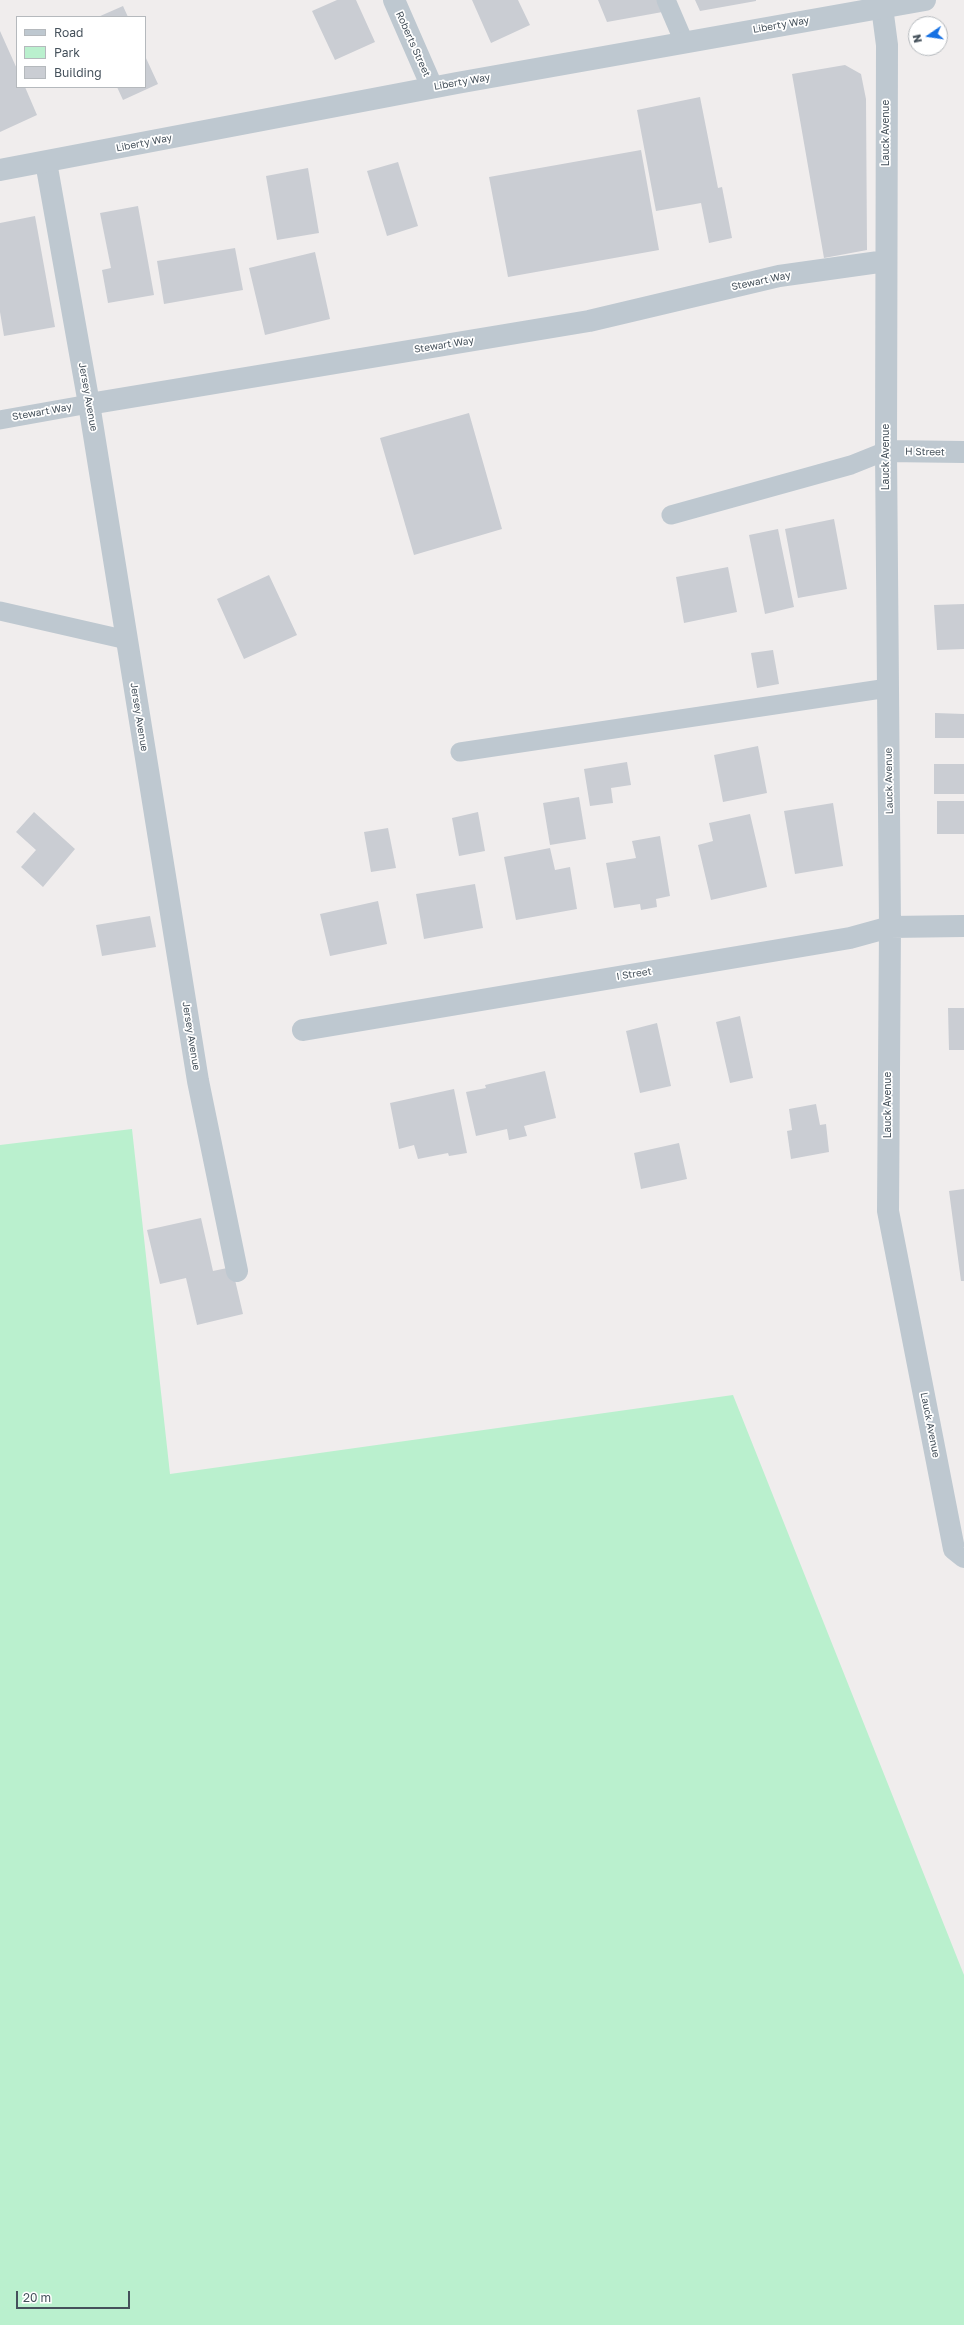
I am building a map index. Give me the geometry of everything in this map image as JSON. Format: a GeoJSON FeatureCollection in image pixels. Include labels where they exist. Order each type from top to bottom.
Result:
{"type":"FeatureCollection","features":[{"type":"Feature","properties":{"kind":"street","name":"Roberts Street"},"geometry":{"type":"LineString","coordinates":[[394,0],[432,87]]}},
{"type":"Feature","properties":{"kind":"street","name":"Liberty Way"},"geometry":{"type":"LineString","coordinates":[[0,170],[432,87],[925,0]]}},
{"type":"Feature","properties":{"kind":"street","name":"Lauck Avenue"},"geometry":{"type":"LineString","coordinates":[[882,7],[886,45],[886,451],[890,927],[888,1211],[959,1553]]}},
{"type":"Feature","properties":{"kind":"street","name":"Jersey Avenue"},"geometry":{"type":"LineString","coordinates":[[46,162],[90,404],[198,1081],[237,1271]]}},
{"type":"Feature","properties":{"kind":"street","name":"Stewart Way"},"geometry":{"type":"LineString","coordinates":[[90,404],[590,321],[779,276],[886,261]]}},
{"type":"Feature","properties":{"kind":"street","name":"H Street"},"geometry":{"type":"LineString","coordinates":[[886,451],[964,452]]}},
{"type":"Feature","properties":{"kind":"street","name":"I Street"},"geometry":{"type":"LineString","coordinates":[[303,1030],[850,938],[890,927],[964,926]]}},
{"type":"Feature","properties":{"kind":"lane"},"geometry":{"type":"LineString","coordinates":[[666,0],[684,42]]}},
{"type":"Feature","properties":{"kind":"lane","name":"Stewart Way"},"geometry":{"type":"LineString","coordinates":[[0,420],[90,404]]}},
{"type":"Feature","properties":{"kind":"lane"},"geometry":{"type":"LineString","coordinates":[[671,515],[851,465],[886,451]]}},
{"type":"Feature","properties":{"kind":"lane"},"geometry":{"type":"LineString","coordinates":[[0,611],[127,640]]}},
{"type":"Feature","properties":{"kind":"lane"},"geometry":{"type":"LineString","coordinates":[[460,752],[888,688]]}},
{"type":"Feature","properties":{"kind":"green space"},"geometry":{"type":"Polygon","coordinates":[[[132,1129],[170,1474],[733,1395],[964,1975],[964,2325],[0,2325],[0,1145],[132,1129]]]}},
{"type":"Feature","properties":{"kind":"building"},"geometry":{"type":"Polygon","coordinates":[[[337,0],[356,0],[375,42],[335,60],[312,11],[337,0]]]}},
{"type":"Feature","properties":{"kind":"building"},"geometry":{"type":"Polygon","coordinates":[[[472,0],[518,0],[530,25],[491,43],[472,0]]]}},
{"type":"Feature","properties":{"kind":"building"},"geometry":{"type":"Polygon","coordinates":[[[598,0],[663,0],[668,11],[607,22],[598,0]]]}},
{"type":"Feature","properties":{"kind":"building"},"geometry":{"type":"Polygon","coordinates":[[[695,0],[756,0],[756,1],[700,11],[695,0]]]}},
{"type":"Feature","properties":{"kind":"building"},"geometry":{"type":"Polygon","coordinates":[[[123,6],[128,16],[100,16],[123,6]]]}},
{"type":"Feature","properties":{"kind":"building"},"geometry":{"type":"Polygon","coordinates":[[[0,31],[16,67],[16,88],[25,88],[37,115],[0,132],[0,31]]]}},
{"type":"Feature","properties":{"kind":"building"},"geometry":{"type":"Polygon","coordinates":[[[146,58],[158,84],[123,100],[117,88],[146,88],[146,58]]]}},
{"type":"Feature","properties":{"kind":"building"},"geometry":{"type":"Polygon","coordinates":[[[845,65],[861,74],[866,99],[867,250],[824,258],[792,74],[845,65]]]}},
{"type":"Feature","properties":{"kind":"building"},"geometry":{"type":"Polygon","coordinates":[[[700,97],[718,188],[722,187],[732,238],[709,243],[701,203],[656,211],[637,110],[700,97]]]}},
{"type":"Feature","properties":{"kind":"building"},"geometry":{"type":"Polygon","coordinates":[[[641,150],[659,250],[508,277],[489,177],[641,150]]]}},
{"type":"Feature","properties":{"kind":"building"},"geometry":{"type":"Polygon","coordinates":[[[398,162],[418,226],[387,236],[367,171],[398,162]]]}},
{"type":"Feature","properties":{"kind":"building"},"geometry":{"type":"Polygon","coordinates":[[[308,168],[319,233],[277,240],[266,176],[308,168]]]}},
{"type":"Feature","properties":{"kind":"building"},"geometry":{"type":"Polygon","coordinates":[[[138,206],[154,295],[108,303],[102,270],[111,268],[100,213],[138,206]]]}},
{"type":"Feature","properties":{"kind":"building"},"geometry":{"type":"Polygon","coordinates":[[[35,216],[55,327],[4,336],[0,312],[0,223],[35,216]]]}},
{"type":"Feature","properties":{"kind":"building"},"geometry":{"type":"Polygon","coordinates":[[[235,248],[243,290],[164,304],[157,261],[235,248]]]}},
{"type":"Feature","properties":{"kind":"building"},"geometry":{"type":"Polygon","coordinates":[[[315,252],[330,319],[265,335],[249,268],[315,252]]]}},
{"type":"Feature","properties":{"kind":"building"},"geometry":{"type":"Polygon","coordinates":[[[469,413],[502,529],[414,555],[380,438],[469,413]]]}},
{"type":"Feature","properties":{"kind":"building"},"geometry":{"type":"Polygon","coordinates":[[[834,519],[847,589],[798,598],[785,529],[834,519]]]}},
{"type":"Feature","properties":{"kind":"building"},"geometry":{"type":"Polygon","coordinates":[[[778,529],[794,607],[765,614],[749,535],[778,529]]]}},
{"type":"Feature","properties":{"kind":"building"},"geometry":{"type":"Polygon","coordinates":[[[728,567],[737,612],[684,623],[676,577],[728,567]]]}},
{"type":"Feature","properties":{"kind":"building"},"geometry":{"type":"Polygon","coordinates":[[[269,575],[297,635],[244,659],[217,599],[269,575]]]}},
{"type":"Feature","properties":{"kind":"building"},"geometry":{"type":"Polygon","coordinates":[[[964,604],[964,649],[937,650],[934,605],[964,604]]]}},
{"type":"Feature","properties":{"kind":"building"},"geometry":{"type":"Polygon","coordinates":[[[773,650],[779,684],[757,688],[751,653],[773,650]]]}},
{"type":"Feature","properties":{"kind":"building"},"geometry":{"type":"Polygon","coordinates":[[[935,713],[964,714],[964,738],[935,738],[935,713]]]}},
{"type":"Feature","properties":{"kind":"building"},"geometry":{"type":"Polygon","coordinates":[[[758,746],[767,793],[723,802],[714,755],[758,746]]]}},
{"type":"Feature","properties":{"kind":"building"},"geometry":{"type":"Polygon","coordinates":[[[627,762],[631,785],[611,788],[613,803],[590,806],[584,769],[627,762]]]}},
{"type":"Feature","properties":{"kind":"building"},"geometry":{"type":"Polygon","coordinates":[[[934,764],[964,764],[964,794],[934,794],[934,764]]]}},
{"type":"Feature","properties":{"kind":"building"},"geometry":{"type":"Polygon","coordinates":[[[579,797],[586,839],[550,845],[543,803],[579,797]]]}},
{"type":"Feature","properties":{"kind":"building"},"geometry":{"type":"Polygon","coordinates":[[[937,801],[964,801],[964,834],[937,834],[937,801]]]}},
{"type":"Feature","properties":{"kind":"building"},"geometry":{"type":"Polygon","coordinates":[[[833,803],[843,866],[795,874],[784,811],[833,803]]]}},
{"type":"Feature","properties":{"kind":"building"},"geometry":{"type":"Polygon","coordinates":[[[34,812],[75,849],[43,887],[21,867],[36,850],[16,832],[34,812]]]}},
{"type":"Feature","properties":{"kind":"building"},"geometry":{"type":"Polygon","coordinates":[[[478,812],[485,851],[459,856],[452,818],[478,812]]]}},
{"type":"Feature","properties":{"kind":"building"},"geometry":{"type":"Polygon","coordinates":[[[750,814],[767,887],[711,900],[698,845],[713,841],[709,823],[750,814]]]}},
{"type":"Feature","properties":{"kind":"building"},"geometry":{"type":"Polygon","coordinates":[[[388,828],[396,868],[371,872],[364,832],[388,828]]]}},
{"type":"Feature","properties":{"kind":"building"},"geometry":{"type":"Polygon","coordinates":[[[660,836],[670,896],[656,899],[657,907],[641,910],[640,904],[614,908],[606,863],[636,858],[632,841],[660,836]]]}},
{"type":"Feature","properties":{"kind":"building"},"geometry":{"type":"Polygon","coordinates":[[[550,848],[555,870],[570,867],[577,909],[516,920],[504,857],[550,848]]]}},
{"type":"Feature","properties":{"kind":"building"},"geometry":{"type":"Polygon","coordinates":[[[475,884],[483,928],[424,939],[416,894],[475,884]]]}},
{"type":"Feature","properties":{"kind":"building"},"geometry":{"type":"Polygon","coordinates":[[[378,901],[387,944],[330,956],[320,914],[378,901]]]}},
{"type":"Feature","properties":{"kind":"building"},"geometry":{"type":"Polygon","coordinates":[[[150,916],[156,947],[102,956],[96,925],[150,916]]]}},
{"type":"Feature","properties":{"kind":"building"},"geometry":{"type":"Polygon","coordinates":[[[948,1008],[964,1008],[964,1050],[949,1050],[948,1008]]]}},
{"type":"Feature","properties":{"kind":"building"},"geometry":{"type":"Polygon","coordinates":[[[740,1016],[753,1078],[730,1083],[716,1022],[740,1016]]]}},
{"type":"Feature","properties":{"kind":"building"},"geometry":{"type":"Polygon","coordinates":[[[657,1023],[671,1086],[640,1093],[626,1031],[657,1023]]]}},
{"type":"Feature","properties":{"kind":"building"},"geometry":{"type":"Polygon","coordinates":[[[545,1071],[556,1118],[524,1126],[527,1136],[509,1140],[507,1129],[476,1136],[466,1092],[486,1088],[485,1085],[545,1071]]]}},
{"type":"Feature","properties":{"kind":"building"},"geometry":{"type":"Polygon","coordinates":[[[454,1089],[467,1153],[449,1156],[448,1153],[418,1159],[414,1145],[399,1149],[390,1103],[454,1089]]]}},
{"type":"Feature","properties":{"kind":"building"},"geometry":{"type":"Polygon","coordinates":[[[816,1104],[820,1125],[826,1124],[829,1152],[791,1159],[787,1131],[792,1130],[789,1109],[816,1104]]]}},
{"type":"Feature","properties":{"kind":"building"},"geometry":{"type":"Polygon","coordinates":[[[679,1143],[687,1179],[641,1189],[634,1153],[679,1143]]]}},
{"type":"Feature","properties":{"kind":"building"},"geometry":{"type":"Polygon","coordinates":[[[964,1189],[964,1281],[961,1281],[949,1191],[964,1189]]]}},
{"type":"Feature","properties":{"kind":"building"},"geometry":{"type":"Polygon","coordinates":[[[201,1218],[213,1271],[232,1267],[243,1314],[197,1325],[186,1278],[160,1284],[147,1230],[201,1218]]]}}]}
